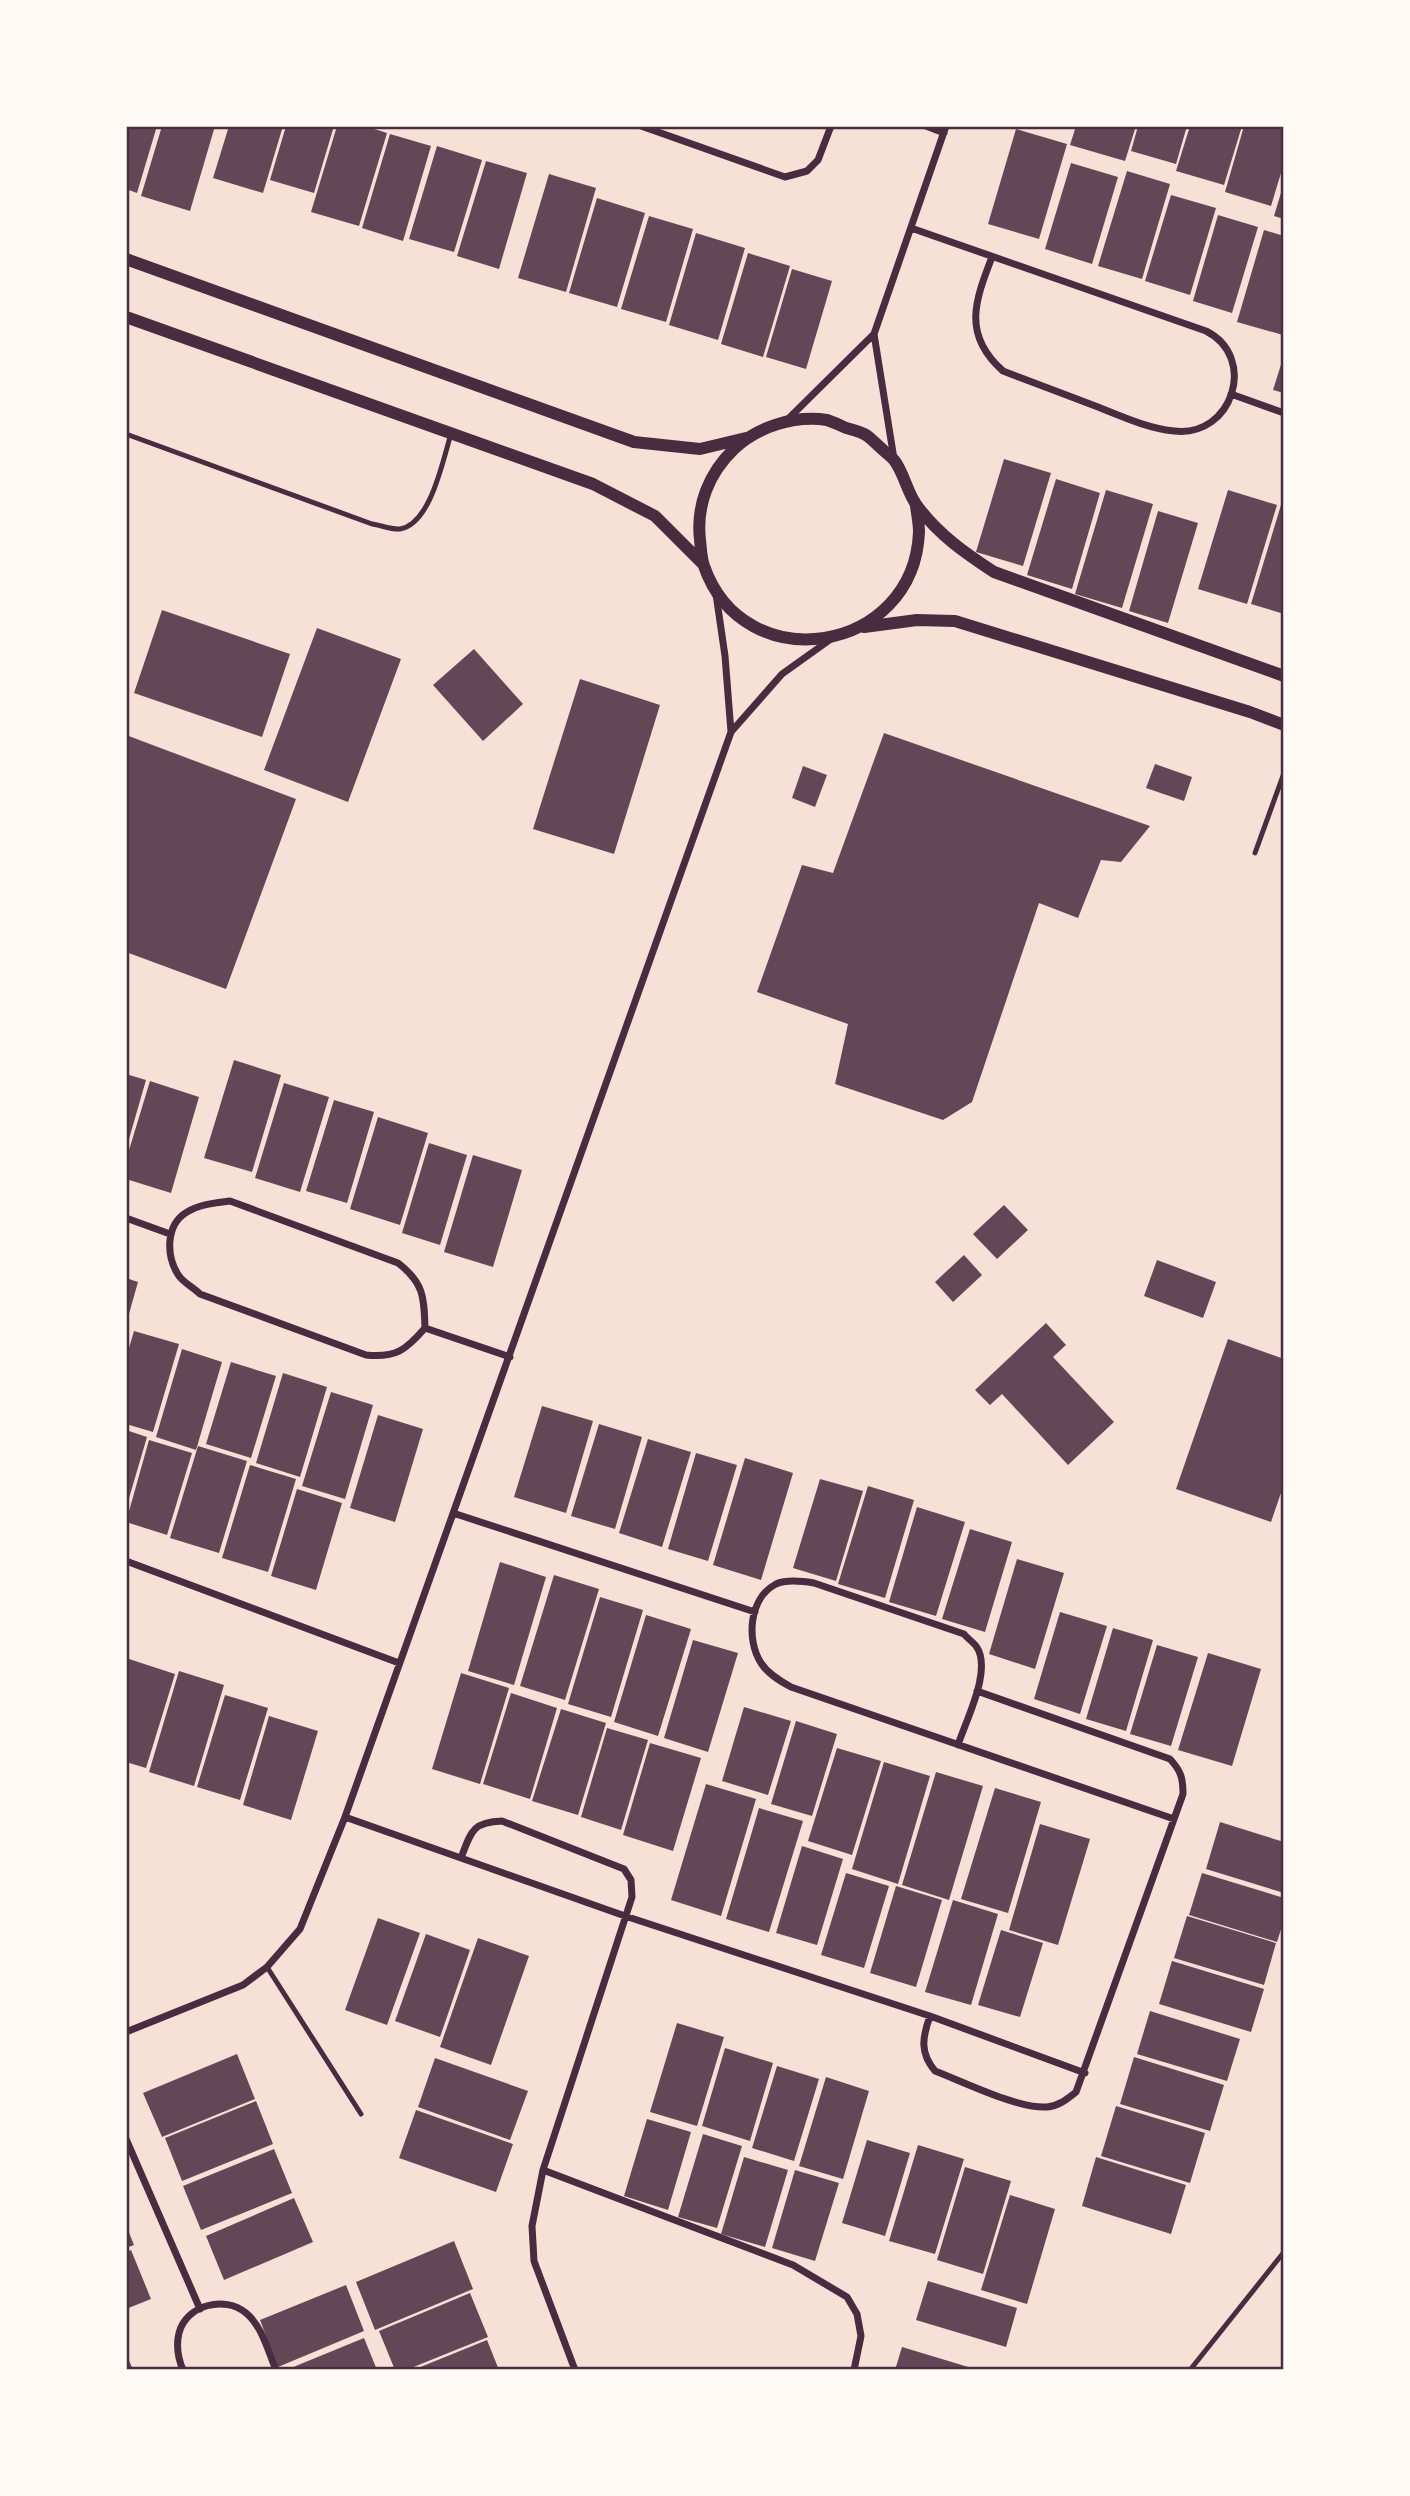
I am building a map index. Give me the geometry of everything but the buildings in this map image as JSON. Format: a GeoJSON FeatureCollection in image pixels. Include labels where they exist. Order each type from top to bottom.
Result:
{"type":"FeatureCollection","features":[{"type":"Feature","properties":{"kind":"street"},"geometry":{"type":"LineString","coordinates":[[641,126],[785,177],[807,171],[818,160],[831,126]]}},
{"type":"Feature","properties":{"kind":"street"},"geometry":{"type":"LineString","coordinates":[[126,258],[634,442],[700,449],[746,438],[785,421],[874,334],[945,129],[926,126]]}},
{"type":"Feature","properties":{"kind":"street"},"geometry":{"type":"LineString","coordinates":[[911,228],[1218,337],[1229,351],[1233,366],[1234,381],[1224,410],[1212,423],[1198,429],[1178,432],[1149,427],[1003,371],[989,358],[979,338],[975,319],[977,295],[992,257]]}},
{"type":"Feature","properties":{"kind":"street"},"geometry":{"type":"LineString","coordinates":[[126,317],[593,484],[655,516],[703,564]]}},
{"type":"Feature","properties":{"kind":"street"},"geometry":{"type":"LineString","coordinates":[[874,334],[894,460],[916,506],[951,544],[994,572],[1284,676]]}},
{"type":"Feature","properties":{"kind":"street"},"geometry":{"type":"LineString","coordinates":[[1231,394],[1284,413]]}},
{"type":"Feature","properties":{"kind":"street"},"geometry":{"type":"LineString","coordinates":[[785,421],[826,420],[866,435],[894,460]]}},
{"type":"Feature","properties":{"kind":"street"},"geometry":{"type":"LineString","coordinates":[[746,438],[720,463],[704,494],[698,523],[703,564],[716,591],[737,615],[769,634],[801,640],[834,638]]}},
{"type":"Feature","properties":{"kind":"street"},"geometry":{"type":"LineString","coordinates":[[860,628],[884,610],[902,588],[915,556],[919,531],[916,506]]}},
{"type":"Feature","properties":{"kind":"street"},"geometry":{"type":"LineString","coordinates":[[716,591],[731,732]]}},
{"type":"Feature","properties":{"kind":"street"},"geometry":{"type":"LineString","coordinates":[[126,2032],[243,1985],[267,1967],[300,1929],[345,1817],[731,732],[782,674],[834,638],[860,628],[917,620],[955,621],[1250,712],[1284,725]]}},
{"type":"Feature","properties":{"kind":"street"},"geometry":{"type":"LineString","coordinates":[[230,1201],[398,1264],[414,1275],[421,1291],[425,1328],[410,1345],[395,1354],[366,1356],[200,1294],[180,1278],[171,1260],[170,1234],[185,1213],[202,1205],[230,1201]]}},
{"type":"Feature","properties":{"kind":"street"},"geometry":{"type":"LineString","coordinates":[[126,1218],[170,1234]]}},
{"type":"Feature","properties":{"kind":"street"},"geometry":{"type":"LineString","coordinates":[[425,1328],[510,1357]]}},
{"type":"Feature","properties":{"kind":"street"},"geometry":{"type":"LineString","coordinates":[[453,1513],[755,1612]]}},
{"type":"Feature","properties":{"kind":"street"},"geometry":{"type":"LineString","coordinates":[[126,1561],[400,1663]]}},
{"type":"Feature","properties":{"kind":"street"},"geometry":{"type":"LineString","coordinates":[[958,1745],[982,1674],[982,1660],[976,1646],[964,1634],[814,1583],[778,1583],[764,1594],[755,1612],[751,1632],[753,1646],[761,1663],[776,1678],[791,1687],[958,1745],[1174,1819]]}},
{"type":"Feature","properties":{"kind":"street"},"geometry":{"type":"LineString","coordinates":[[930,2016],[923,2035],[923,2049],[927,2061],[935,2071],[1029,2106],[1049,2107],[1062,2103],[1076,2092],[1183,1794],[1183,1779],[1170,1759],[977,1691]]}},
{"type":"Feature","properties":{"kind":"street"},"geometry":{"type":"LineString","coordinates":[[345,1817],[625,1916],[930,2016],[1085,2073]]}},
{"type":"Feature","properties":{"kind":"street"},"geometry":{"type":"LineString","coordinates":[[461,1858],[472,1830],[485,1822],[502,1821],[624,1869],[631,1880],[632,1897],[543,2170],[532,2226],[534,2261],[575,2370]]}},
{"type":"Feature","properties":{"kind":"street"},"geometry":{"type":"LineString","coordinates":[[126,2139],[200,2309]]}},
{"type":"Feature","properties":{"kind":"street"},"geometry":{"type":"LineString","coordinates":[[543,2170],[793,2265],[847,2297],[858,2314],[861,2336],[854,2370]]}},
{"type":"Feature","properties":{"kind":"street"},"geometry":{"type":"LineString","coordinates":[[183,2370],[177,2347],[179,2330],[186,2319],[200,2309],[216,2304],[231,2304],[245,2312],[257,2324],[276,2370]]}},
{"type":"Feature","properties":{"kind":"lane"},"geometry":{"type":"LineString","coordinates":[[126,434],[372,524],[400,529],[414,522],[430,501],[452,433]]}},
{"type":"Feature","properties":{"kind":"lane"},"geometry":{"type":"LineString","coordinates":[[1255,853],[1284,772]]}},
{"type":"Feature","properties":{"kind":"lane"},"geometry":{"type":"LineString","coordinates":[[267,1967],[361,2114]]}},
{"type":"Feature","properties":{"kind":"lane"},"geometry":{"type":"LineString","coordinates":[[1190,2370],[1284,2252]]}}]}
